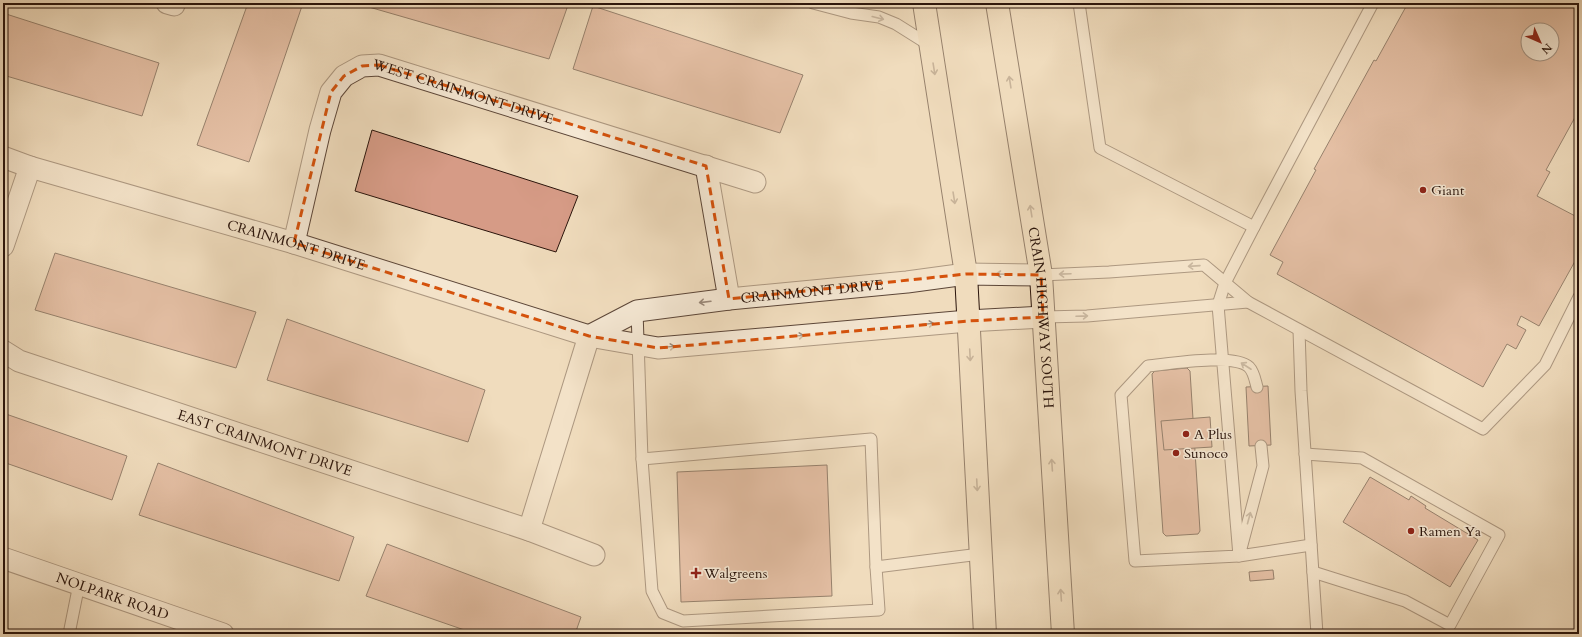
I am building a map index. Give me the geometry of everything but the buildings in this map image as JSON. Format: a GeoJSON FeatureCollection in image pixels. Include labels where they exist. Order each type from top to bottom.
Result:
{"type":"FeatureCollection","features":[{"type":"Feature","properties":{"kind":"main road"},"geometry":{"type":"LineString","coordinates":[[924,3],[966,274],[985,634]]}},
{"type":"Feature","properties":{"kind":"main road","name":"CRAIN HIGHWAY SOUTH"},"geometry":{"type":"LineString","coordinates":[[997,3],[1041,275],[1063,634]]}},
{"type":"Feature","properties":{"kind":"street","name":"WEST CRAINMONT DRIVE"},"geometry":{"type":"LineString","coordinates":[[294,243],[320,130],[331,92],[344,76],[362,66],[380,65],[755,182]]}},
{"type":"Feature","properties":{"kind":"street","name":"CRAINMONT DRIVE"},"geometry":{"type":"LineString","coordinates":[[3,157],[30,167],[294,243],[589,336],[658,348],[968,320],[1043,317]]}},
{"type":"Feature","properties":{"kind":"street"},"geometry":{"type":"LineString","coordinates":[[706,166],[729,299]]}},
{"type":"Feature","properties":{"kind":"street"},"geometry":{"type":"LineString","coordinates":[[3,246],[30,167]]}},
{"type":"Feature","properties":{"kind":"street","name":"CRAINMONT DRIVE"},"geometry":{"type":"LineString","coordinates":[[589,336],[637,311],[729,299],[907,282],[966,274],[1041,275]]}},
{"type":"Feature","properties":{"kind":"street"},"geometry":{"type":"LineString","coordinates":[[529,530],[589,336]]}},
{"type":"Feature","properties":{"kind":"street","name":"EAST CRAINMONT DRIVE"},"geometry":{"type":"LineString","coordinates":[[3,351],[19,361],[529,530],[594,555]]}},
{"type":"Feature","properties":{"kind":"street","name":"NOLPARK ROAD"},"geometry":{"type":"LineString","coordinates":[[3,558],[222,634]]}},
{"type":"Feature","properties":{"kind":"lane"},"geometry":{"type":"LineString","coordinates":[[813,3],[851,13],[879,17],[896,24],[931,46]]}},
{"type":"Feature","properties":{"kind":"lane"},"geometry":{"type":"LineString","coordinates":[[1079,3],[1100,148],[1254,227]]}},
{"type":"Feature","properties":{"kind":"lane"},"geometry":{"type":"LineString","coordinates":[[1239,556],[1218,305],[1225,283],[1373,3]]}},
{"type":"Feature","properties":{"kind":"lane"},"geometry":{"type":"LineString","coordinates":[[1041,275],[1204,266],[1248,302],[1483,429],[1545,365],[1579,298]]}},
{"type":"Feature","properties":{"kind":"lane"},"geometry":{"type":"LineString","coordinates":[[1043,317],[1087,316],[1248,302]]}},
{"type":"Feature","properties":{"kind":"lane"},"geometry":{"type":"LineString","coordinates":[[637,311],[642,459],[652,591],[663,613],[683,621],[879,610],[871,439],[642,459]]}},
{"type":"Feature","properties":{"kind":"lane"},"geometry":{"type":"LineString","coordinates":[[1299,330],[1301,391],[1317,634]]}},
{"type":"Feature","properties":{"kind":"lane"},"geometry":{"type":"LineString","coordinates":[[1257,387],[1253,373],[1248,366],[1236,361],[1222,359],[1148,366],[1121,395],[1135,561],[1239,556],[1311,545]]}},
{"type":"Feature","properties":{"kind":"lane"},"geometry":{"type":"LineString","coordinates":[[1239,556],[1263,466],[1261,446]]}},
{"type":"Feature","properties":{"kind":"lane"},"geometry":{"type":"LineString","coordinates":[[1305,454],[1362,458],[1498,535],[1450,625],[1405,601],[1313,572]]}},
{"type":"Feature","properties":{"kind":"lane"},"geometry":{"type":"LineString","coordinates":[[876,567],[980,554]]}},
{"type":"Feature","properties":{"kind":"lane"},"geometry":{"type":"LineString","coordinates":[[69,634],[79,584]]}},
{"type":"Feature","properties":{"kind":"highlighted area"},"geometry":{"type":"Polygon","coordinates":[[[379,65],[706,166],[729,299],[966,274],[1041,275],[1043,317],[968,321],[658,348],[589,336],[294,243],[331,92],[344,76],[362,66],[379,65]]]}},
{"type":"Feature","properties":{"kind":"place","name":"Giant"},"geometry":{"type":"Point","coordinates":[1423,190]}},
{"type":"Feature","properties":{"kind":"place","name":"A Plus"},"geometry":{"type":"Point","coordinates":[1186,434]}},
{"type":"Feature","properties":{"kind":"place","name":"Sunoco"},"geometry":{"type":"Point","coordinates":[1176,453]}},
{"type":"Feature","properties":{"kind":"place","name":"Ramen Ya"},"geometry":{"type":"Point","coordinates":[1411,531]}},
{"type":"Feature","properties":{"kind":"place","name":"Walgreens"},"geometry":{"type":"Point","coordinates":[696,573]}}]}
